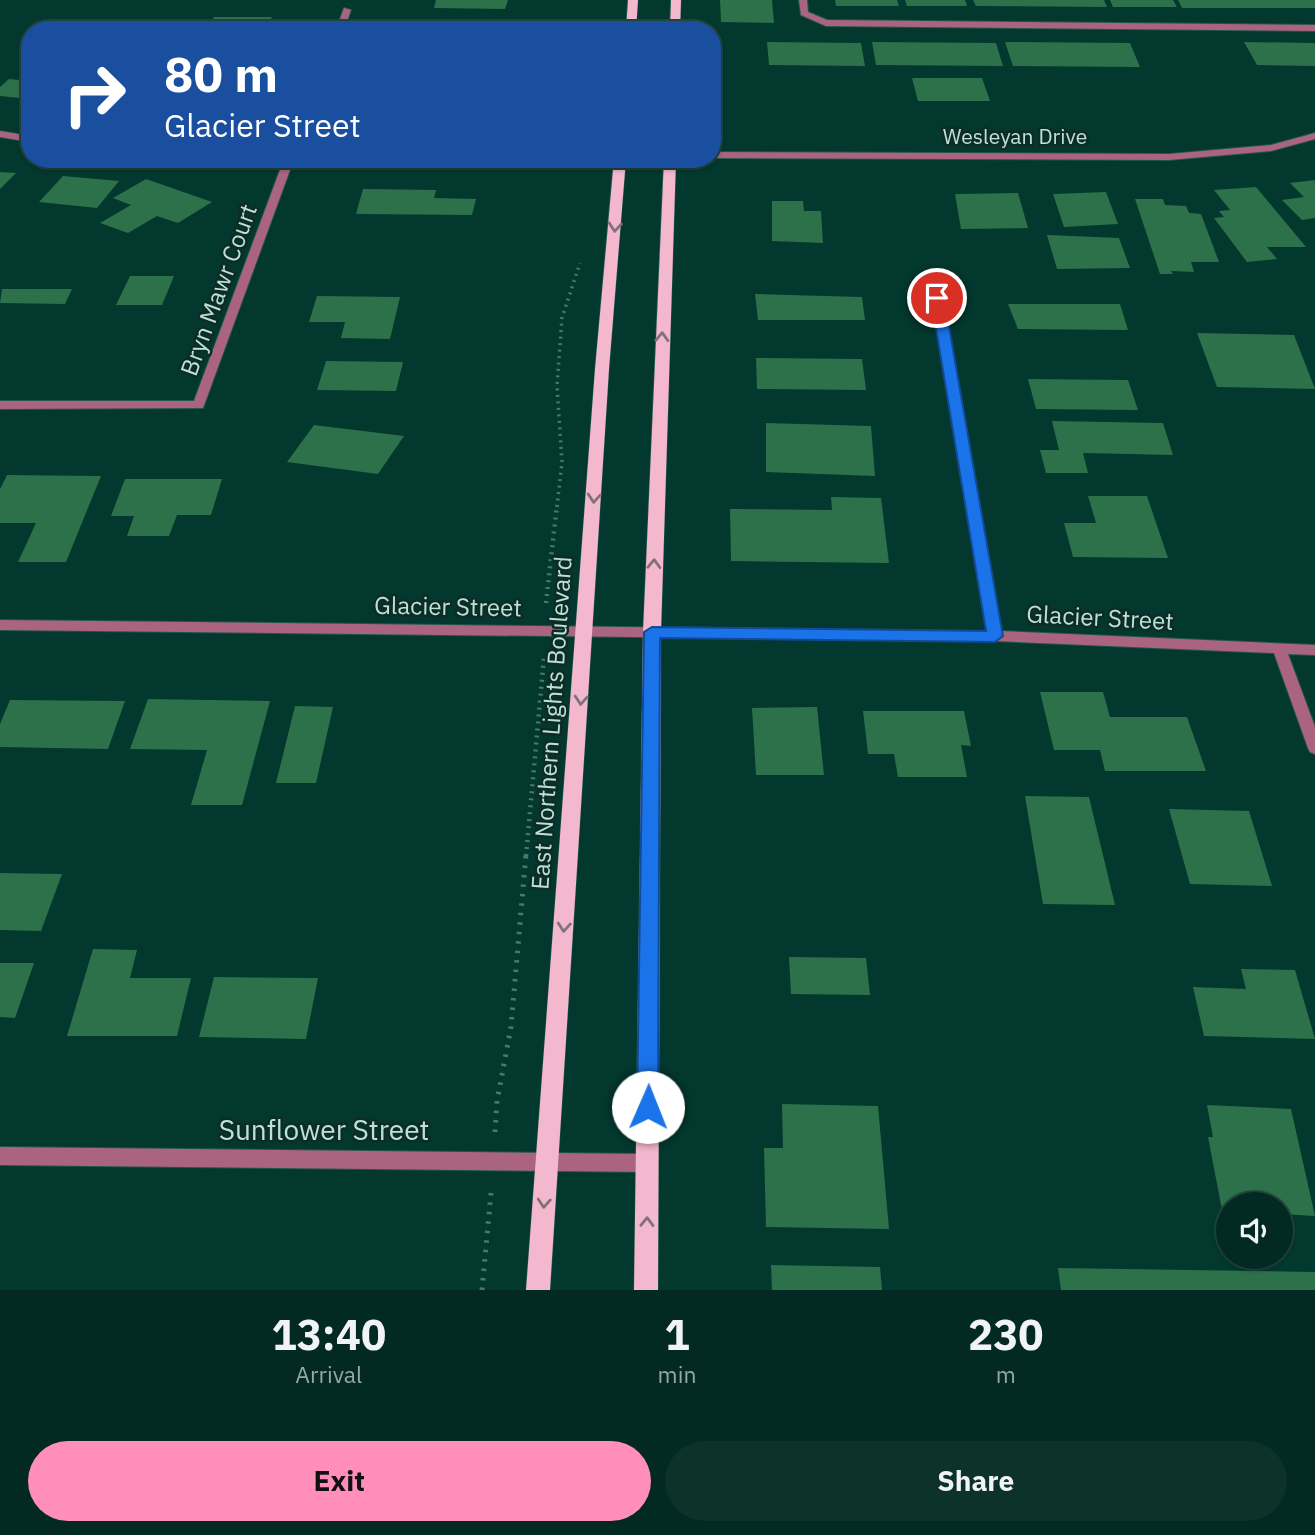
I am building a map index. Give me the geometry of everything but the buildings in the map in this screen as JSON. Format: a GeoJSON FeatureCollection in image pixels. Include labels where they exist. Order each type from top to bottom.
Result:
{"type":"FeatureCollection","features":[{"type":"Feature","properties":{"kind":"main road"},"geometry":{"type":"LineString","coordinates":[[632,21],[633,0]]}},
{"type":"Feature","properties":{"kind":"main road"},"geometry":{"type":"LineString","coordinates":[[675,21],[676,0]]}},
{"type":"Feature","properties":{"kind":"main road","name":"East Northern Lights Boulevard"},"geometry":{"type":"LineString","coordinates":[[538,1290],[586,632],[602,369],[619,168]]}},
{"type":"Feature","properties":{"kind":"main road"},"geometry":{"type":"LineString","coordinates":[[646,1290],[652,632],[670,168]]}},
{"type":"Feature","properties":{"kind":"street"},"geometry":{"type":"LineString","coordinates":[[803,0],[804,13],[825,23],[1315,28]]}},
{"type":"Feature","properties":{"kind":"street"},"geometry":{"type":"LineString","coordinates":[[343,21],[347,10]]}},
{"type":"Feature","properties":{"kind":"street"},"geometry":{"type":"LineString","coordinates":[[0,134],[21,138]]}},
{"type":"Feature","properties":{"kind":"street","name":"Wesleyan Drive"},"geometry":{"type":"LineString","coordinates":[[721,155],[1169,157],[1270,148],[1315,136]]}},
{"type":"Feature","properties":{"kind":"street","name":"Bryn Mawr Court"},"geometry":{"type":"LineString","coordinates":[[0,405],[199,405],[286,168]]}},
{"type":"Feature","properties":{"kind":"street"},"geometry":{"type":"LineString","coordinates":[[937,298],[995,636]]}},
{"type":"Feature","properties":{"kind":"street","name":"Glacier Street"},"geometry":{"type":"LineString","coordinates":[[0,625],[995,636],[1315,650]]}},
{"type":"Feature","properties":{"kind":"street"},"geometry":{"type":"LineString","coordinates":[[1280,650],[1315,748]]}},
{"type":"Feature","properties":{"kind":"street","name":"Sunflower Street"},"geometry":{"type":"LineString","coordinates":[[0,1156],[647,1163]]}},
{"type":"Feature","properties":{"kind":"path"},"geometry":{"type":"LineString","coordinates":[[547,593],[562,462],[557,386],[562,318],[582,259]]}},
{"type":"Feature","properties":{"kind":"path"},"geometry":{"type":"LineString","coordinates":[[496,1101],[511,1027],[543,668]]}},
{"type":"Feature","properties":{"kind":"path"},"geometry":{"type":"LineString","coordinates":[[482,1290],[488,1241]]}},
{"type":"Feature","properties":{"kind":"route"},"geometry":{"type":"LineString","coordinates":[[648,1107],[652,632],[995,636],[937,298]]}}]}
